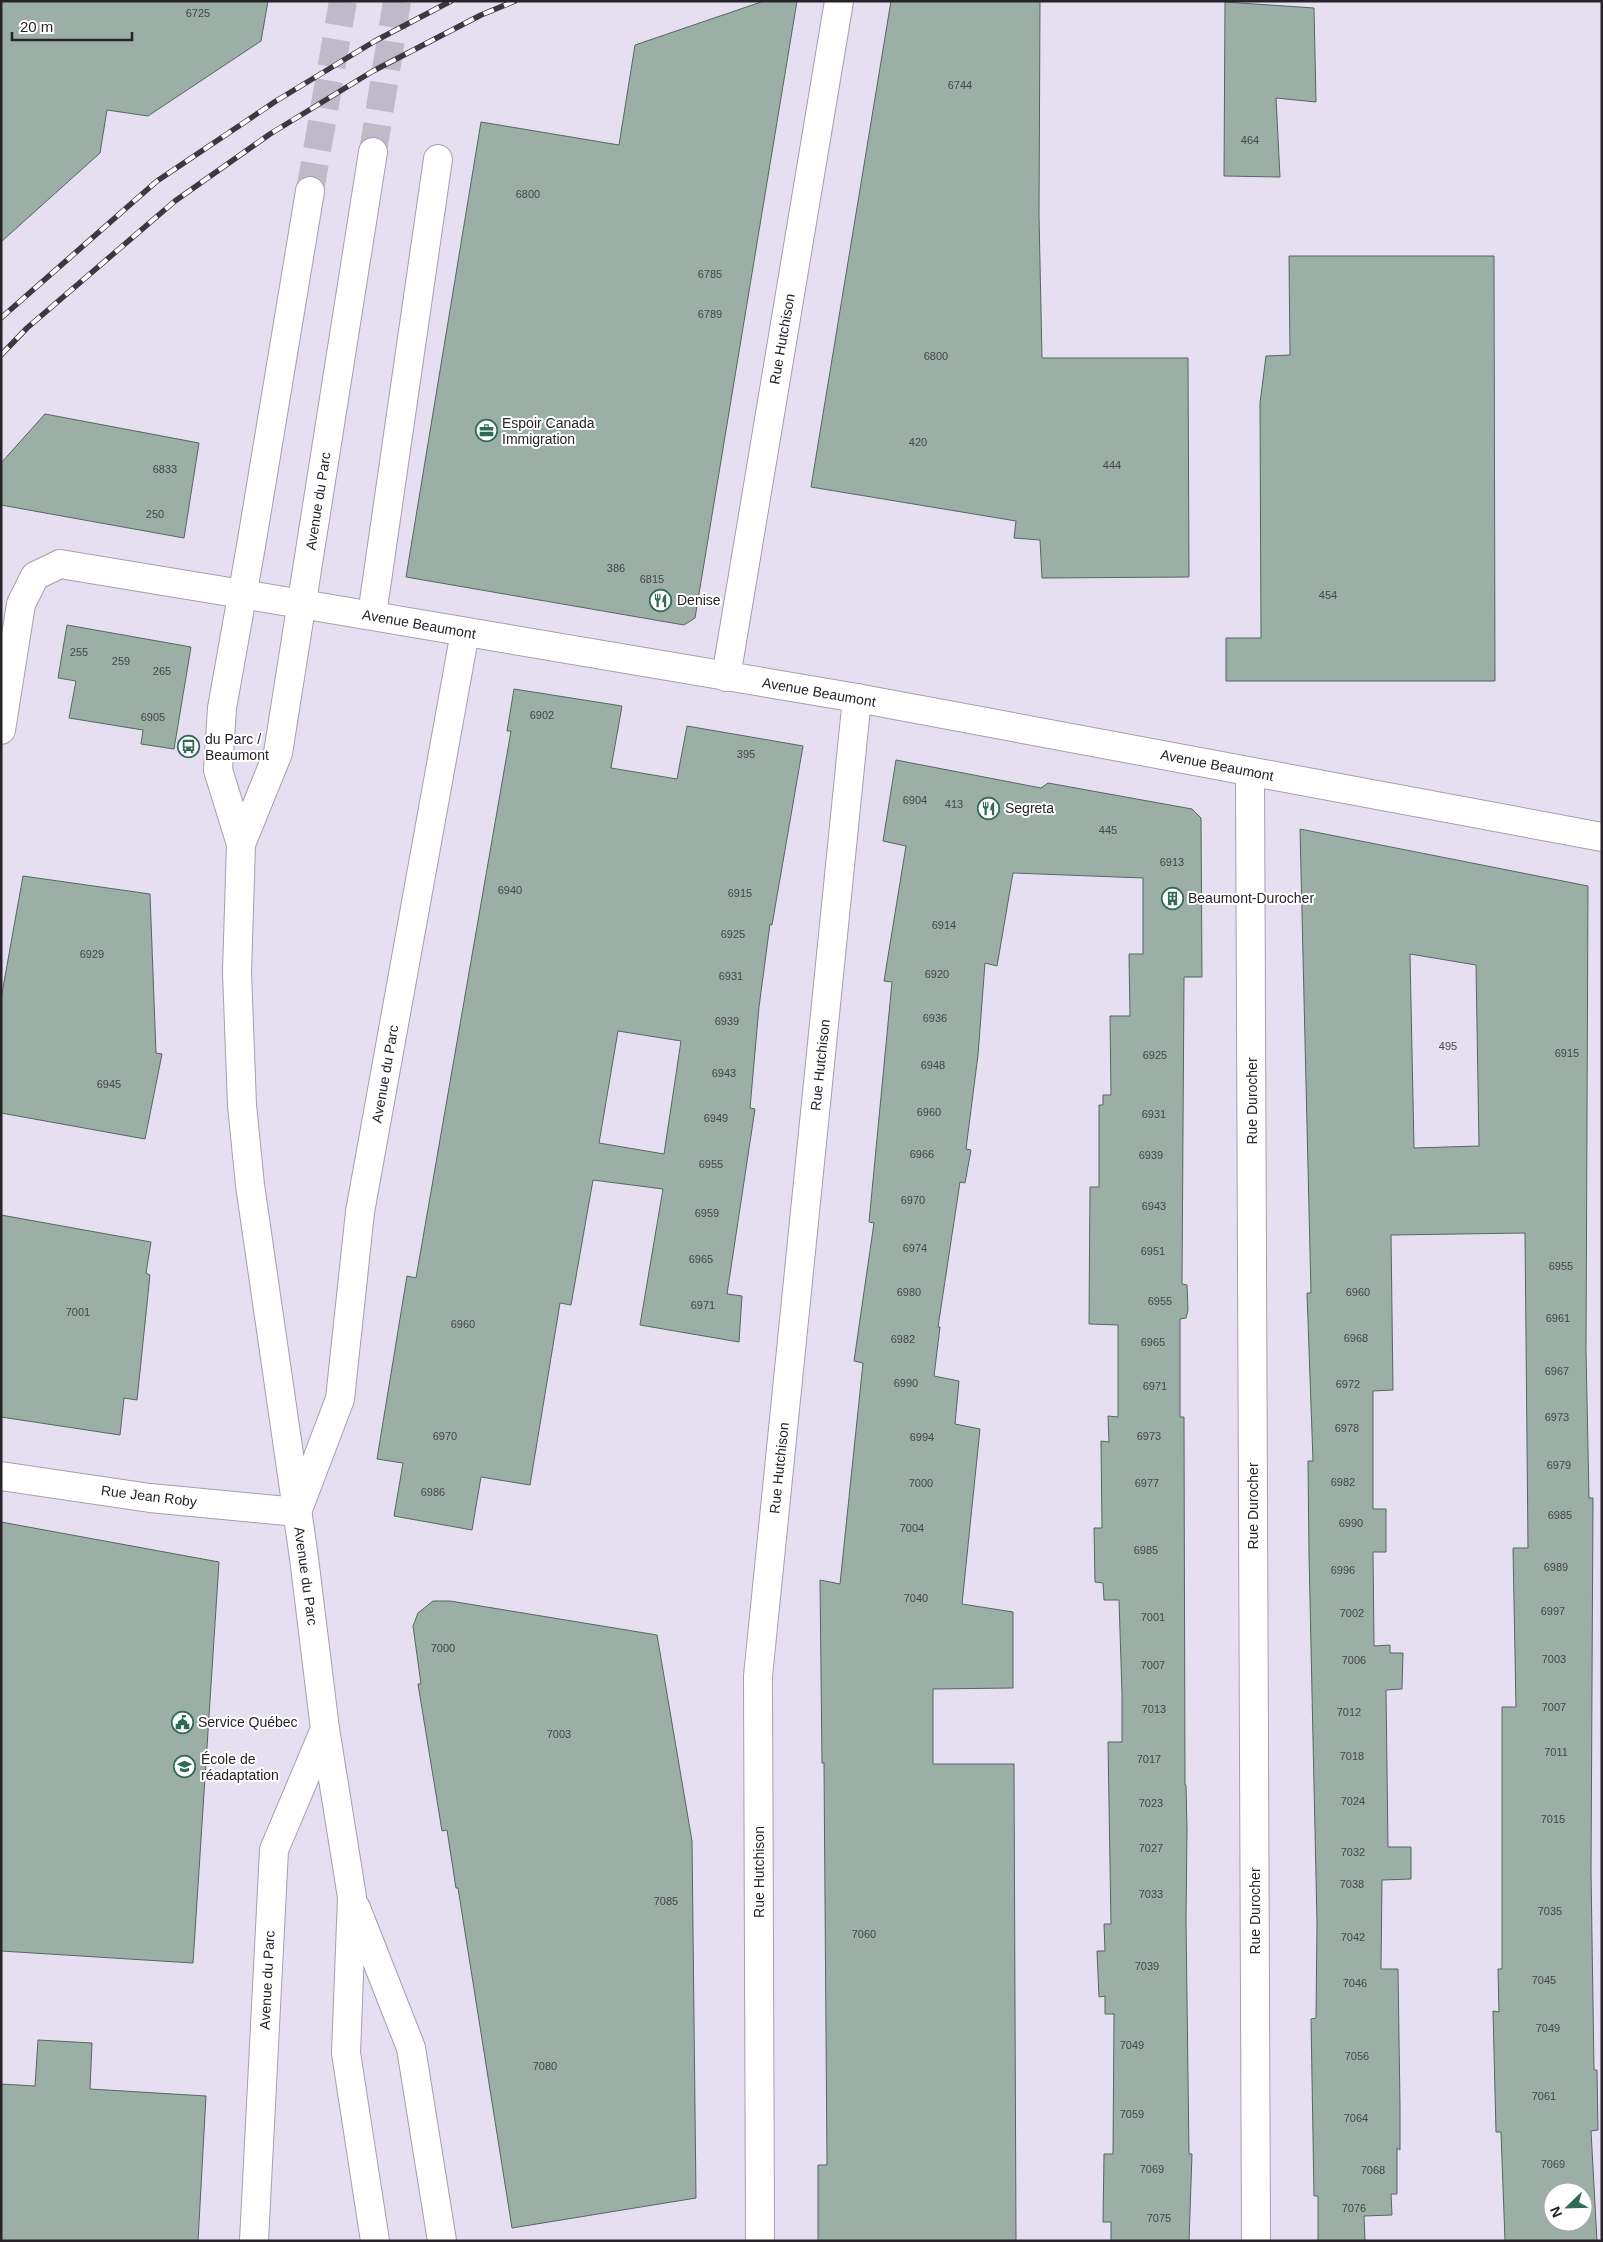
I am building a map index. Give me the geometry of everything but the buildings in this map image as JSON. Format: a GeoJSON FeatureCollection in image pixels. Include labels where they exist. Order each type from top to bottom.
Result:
{"type":"FeatureCollection","features":[{"type":"Feature","properties":{"kind":"street","name":"Rue Hutchison"},"geometry":{"type":"LineString","coordinates":[[726,677],[839,1]]}},
{"type":"Feature","properties":{"kind":"street","name":"Avenue du Parc"},"geometry":{"type":"LineString","coordinates":[[241,844],[278,753],[373,152]]}},
{"type":"Feature","properties":{"kind":"street"},"geometry":{"type":"LineString","coordinates":[[372,615],[438,159]]}},
{"type":"Feature","properties":{"kind":"street","name":"Avenue du Parc"},"geometry":{"type":"LineString","coordinates":[[310,191],[222,708],[218,770],[241,844],[237,972],[242,1104],[250,1185],[297,1512],[325,1729],[352,1898],[346,2053],[375,2241]]}},
{"type":"Feature","properties":{"kind":"street","name":"Avenue Beaumont"},"geometry":{"type":"LineString","coordinates":[[1,730],[21,604],[35,576],[60,564],[857,698],[1602,837]]}},
{"type":"Feature","properties":{"kind":"street","name":"Avenue du Parc"},"geometry":{"type":"LineString","coordinates":[[297,1512],[340,1399],[360,1212],[465,632]]}},
{"type":"Feature","properties":{"kind":"street","name":"Rue Hutchison"},"geometry":{"type":"LineString","coordinates":[[760,2241],[758,1676],[857,698]]}},
{"type":"Feature","properties":{"kind":"street","name":"Rue Durocher"},"geometry":{"type":"LineString","coordinates":[[1250,772],[1256,2241]]}},
{"type":"Feature","properties":{"kind":"street","name":"Rue Jean Roby"},"geometry":{"type":"LineString","coordinates":[[1,1476],[150,1498],[297,1512]]}},
{"type":"Feature","properties":{"kind":"street","name":"Avenue du Parc"},"geometry":{"type":"LineString","coordinates":[[254,2241],[274,1850],[325,1729]]}},
{"type":"Feature","properties":{"kind":"street","name":"Avenue du Parc"},"geometry":{"type":"LineString","coordinates":[[352,1898],[411,2048],[442,2241]]}},
{"type":"Feature","properties":{"kind":"tunnel"},"geometry":{"type":"LineString","coordinates":[[310,191],[343,1]]}},
{"type":"Feature","properties":{"kind":"tunnel"},"geometry":{"type":"LineString","coordinates":[[373,152],[397,1]]}},
{"type":"Feature","properties":{"kind":"railway"},"geometry":{"type":"LineString","coordinates":[[1,318],[157,181],[276,101],[375,41],[451,1]]}},
{"type":"Feature","properties":{"kind":"railway"},"geometry":{"type":"LineString","coordinates":[[1,355],[27,328],[175,201],[270,134],[373,71],[481,15],[515,1]]}},
{"type":"Feature","properties":{"kind":"place","name":"Espoir Canada Immigration"},"geometry":{"type":"Point","coordinates":[486,431]}},
{"type":"Feature","properties":{"kind":"place","name":"Denise"},"geometry":{"type":"Point","coordinates":[661,600]}},
{"type":"Feature","properties":{"kind":"place","name":"du Parc / Beaumont"},"geometry":{"type":"Point","coordinates":[189,747]}},
{"type":"Feature","properties":{"kind":"place","name":"Segreta"},"geometry":{"type":"Point","coordinates":[989,808]}},
{"type":"Feature","properties":{"kind":"place","name":"Beaumont-Durocher"},"geometry":{"type":"Point","coordinates":[1172,898]}},
{"type":"Feature","properties":{"kind":"place","name":"Service Québec"},"geometry":{"type":"Point","coordinates":[182,1722]}},
{"type":"Feature","properties":{"kind":"place","name":"École de réadaptation"},"geometry":{"type":"Point","coordinates":[185,1767]}}]}
